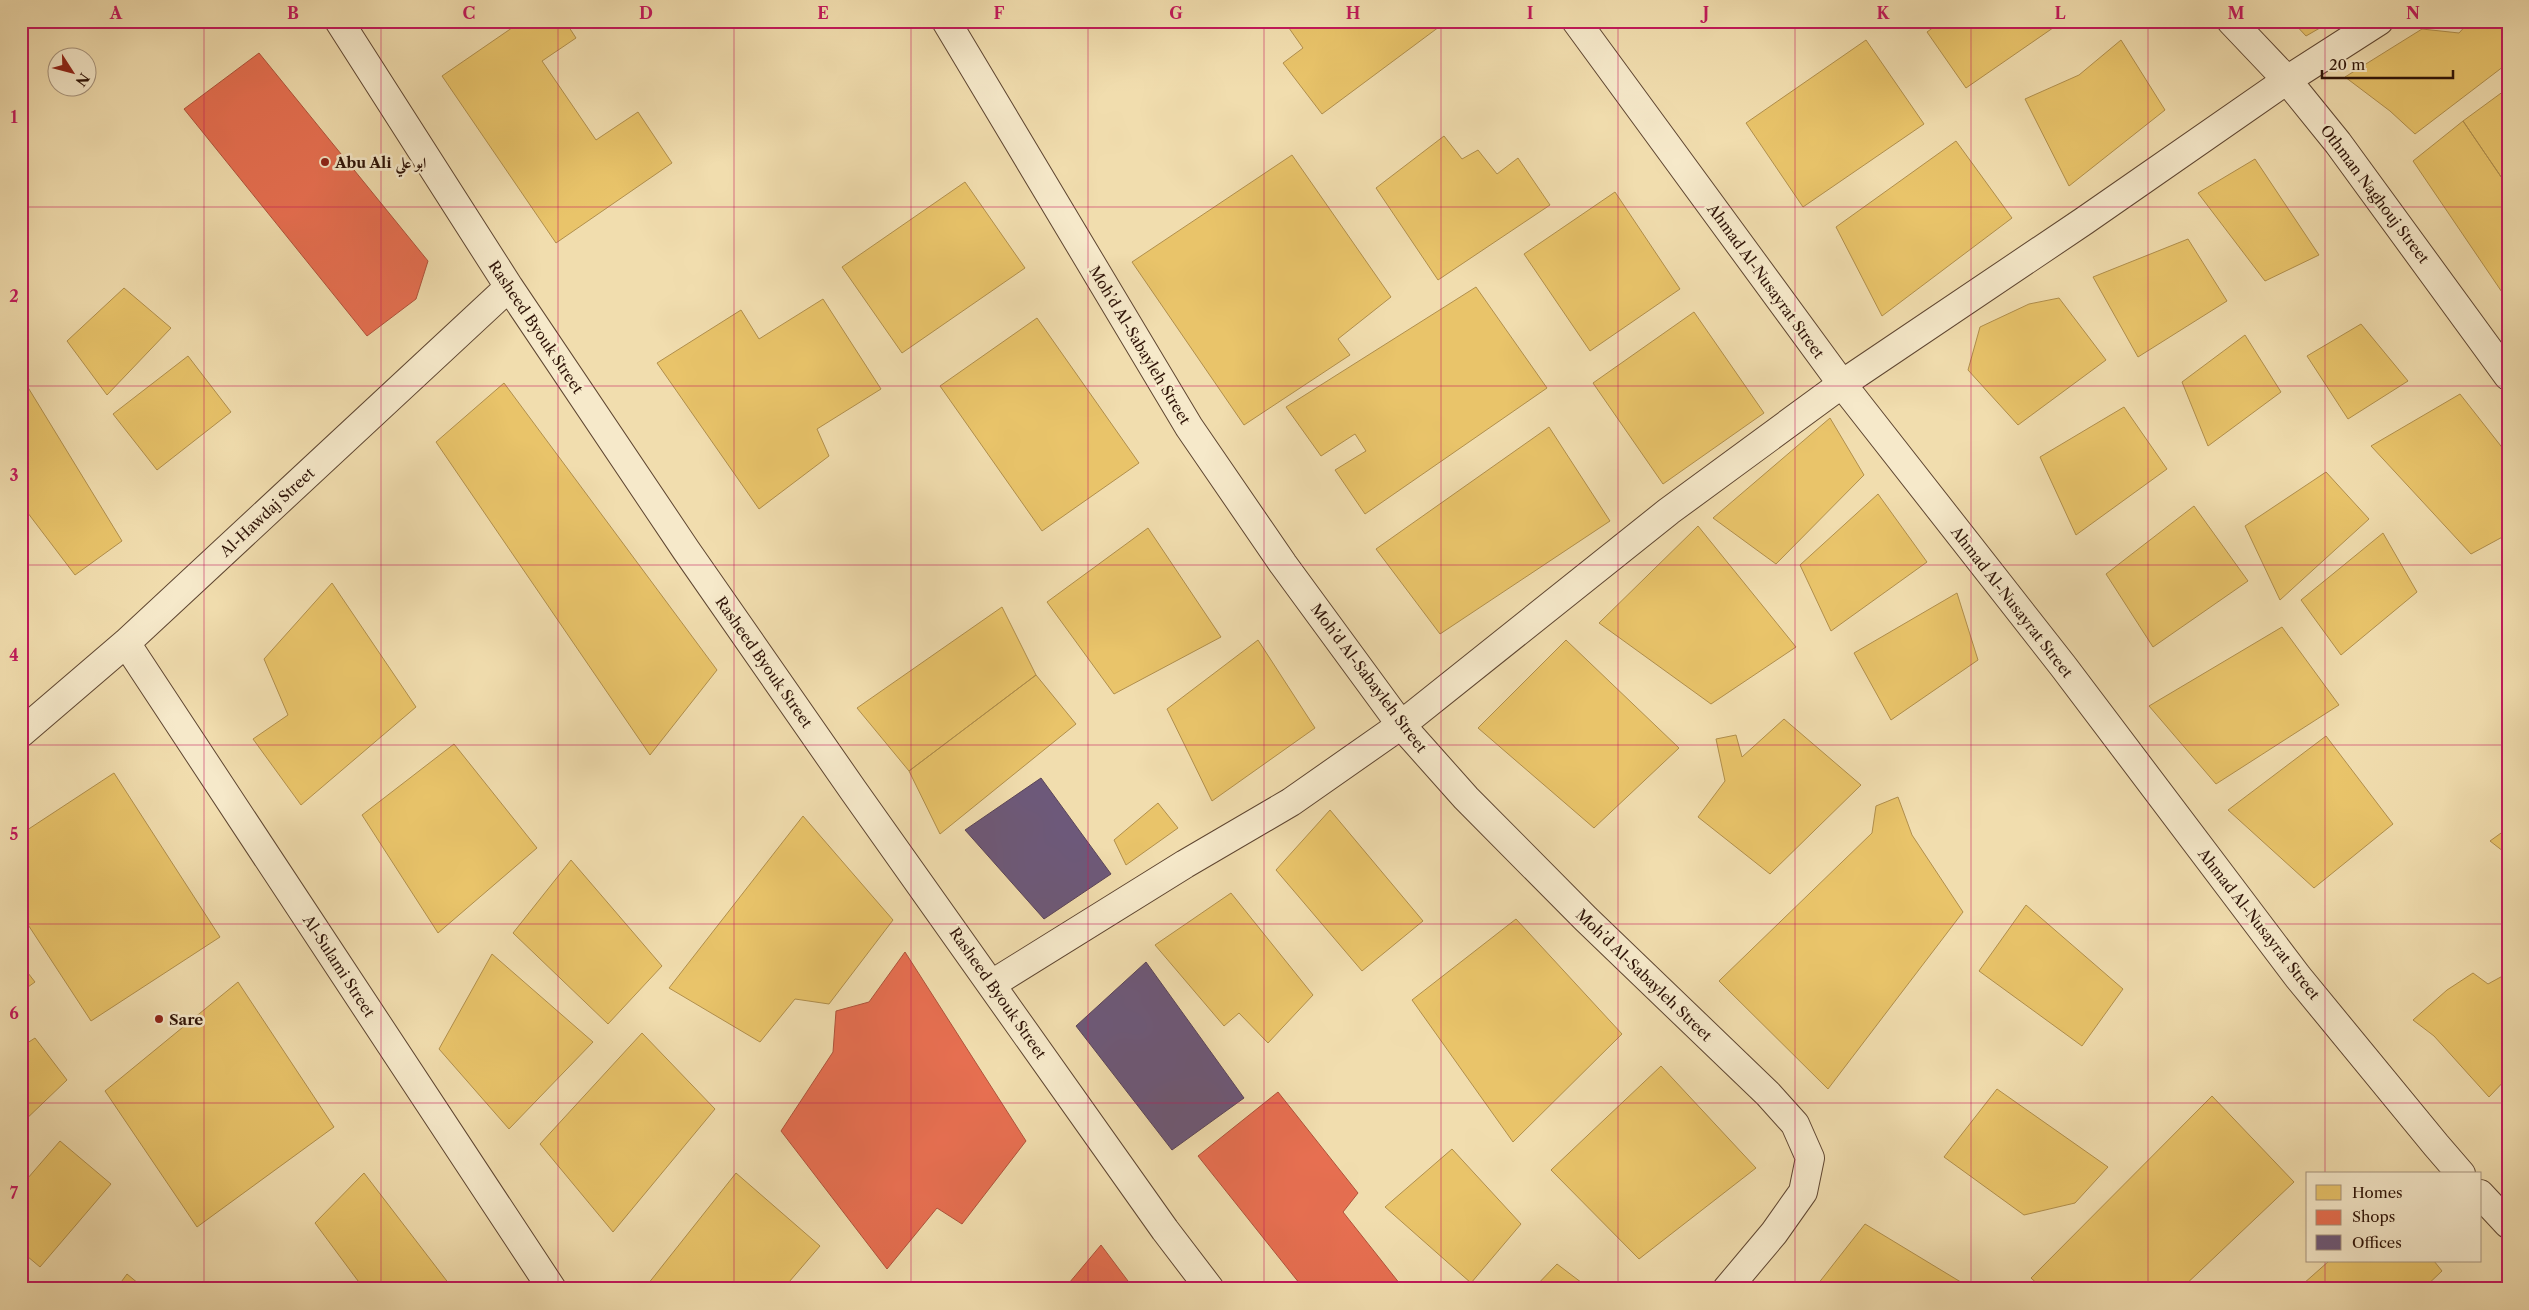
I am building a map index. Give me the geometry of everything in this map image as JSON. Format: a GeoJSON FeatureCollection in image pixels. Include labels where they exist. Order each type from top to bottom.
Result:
{"type":"FeatureCollection","features":[{"type":"Feature","properties":{"kind":"street","name":"Rasheed Byouk Street"},"geometry":{"type":"LineString","coordinates":[[339,21],[509,287],[692,558],[1165,1230],[1210,1289]]}},
{"type":"Feature","properties":{"kind":"street","name":"Moh’d Al-Sabayleh Street"},"geometry":{"type":"LineString","coordinates":[[946,21],[1189,427],[1283,564],[1401,725],[1466,798],[1586,919],[1768,1094],[1795,1124],[1810,1158],[1803,1192],[1774,1233],[1727,1289]]}},
{"type":"Feature","properties":{"kind":"street","name":"Ahmad Al-Nusayrat Street"},"geometry":{"type":"LineString","coordinates":[[1576,21],[1842,384],[2062,666],[2298,977],[2436,1146],[2460,1172]]}},
{"type":"Feature","properties":{"kind":"street","name":"Othman Naghouj Street"},"geometry":{"type":"LineString","coordinates":[[2231,21],[2286,80],[2379,197],[2508,376]]}},
{"type":"Feature","properties":{"kind":"street"},"geometry":{"type":"LineString","coordinates":[[992,984],[1185,864],[1291,802],[1401,725],[1669,511],[1842,384],[2084,221],[2286,80],[2378,21]]}},
{"type":"Feature","properties":{"kind":"street","name":"Al-Hawdaj Street"},"geometry":{"type":"LineString","coordinates":[[21,733],[126,643],[509,287]]}},
{"type":"Feature","properties":{"kind":"street","name":"Al-Sulami Street"},"geometry":{"type":"LineString","coordinates":[[126,643],[552,1289]]}},
{"type":"Feature","properties":{"kind":"street"},"geometry":{"type":"LineString","coordinates":[[2482,1196],[2508,1224]]}},
{"type":"Feature","properties":{"kind":"building: Homes"},"geometry":{"type":"Polygon","coordinates":[[[522,21],[565,21],[576,38],[542,61],[596,140],[638,112],[672,163],[556,243],[442,76],[522,21]]]}},
{"type":"Feature","properties":{"kind":"building: Homes"},"geometry":{"type":"Polygon","coordinates":[[[1284,21],[1447,21],[1322,114],[1283,63],[1303,48],[1284,21]]]}},
{"type":"Feature","properties":{"kind":"building: Homes"},"geometry":{"type":"Polygon","coordinates":[[[1942,21],[2063,21],[1966,88],[1927,32],[1942,21]]]}},
{"type":"Feature","properties":{"kind":"building: Homes"},"geometry":{"type":"Polygon","coordinates":[[[2292,21],[2332,21],[2306,36],[2292,21]]]}},
{"type":"Feature","properties":{"kind":"building: Homes"},"geometry":{"type":"Polygon","coordinates":[[[2470,21],[2508,21],[2508,63],[2415,134],[2390,111],[2345,77],[2422,29],[2459,33],[2470,21]]]}},
{"type":"Feature","properties":{"kind":"building: Homes"},"geometry":{"type":"Polygon","coordinates":[[[1866,40],[1924,124],[1803,207],[1746,123],[1866,40]]]}},
{"type":"Feature","properties":{"kind":"building: Homes"},"geometry":{"type":"Polygon","coordinates":[[[2121,40],[2165,110],[2069,186],[2025,99],[2079,75],[2121,40]]]}},
{"type":"Feature","properties":{"kind":"building: Homes"},"geometry":{"type":"Polygon","coordinates":[[[2508,88],[2508,187],[2463,121],[2508,88]]]}},
{"type":"Feature","properties":{"kind":"building: Homes"},"geometry":{"type":"Polygon","coordinates":[[[2463,121],[2508,187],[2508,301],[2413,161],[2463,121]]]}},
{"type":"Feature","properties":{"kind":"building: Homes"},"geometry":{"type":"Polygon","coordinates":[[[1444,136],[1462,159],[1478,150],[1497,174],[1518,158],[1550,205],[1438,280],[1376,188],[1444,136]]]}},
{"type":"Feature","properties":{"kind":"building: Homes"},"geometry":{"type":"Polygon","coordinates":[[[1956,141],[2012,218],[1882,316],[1836,227],[1956,141]]]}},
{"type":"Feature","properties":{"kind":"building: Homes"},"geometry":{"type":"Polygon","coordinates":[[[1292,155],[1391,297],[1338,339],[1350,355],[1244,425],[1132,262],[1292,155]]]}},
{"type":"Feature","properties":{"kind":"building: Homes"},"geometry":{"type":"Polygon","coordinates":[[[2255,159],[2319,255],[2265,281],[2198,193],[2255,159]]]}},
{"type":"Feature","properties":{"kind":"building: Homes"},"geometry":{"type":"Polygon","coordinates":[[[965,182],[1025,268],[902,353],[842,267],[965,182]]]}},
{"type":"Feature","properties":{"kind":"building: Homes"},"geometry":{"type":"Polygon","coordinates":[[[1615,192],[1680,289],[1590,351],[1524,254],[1615,192]]]}},
{"type":"Feature","properties":{"kind":"building: Homes"},"geometry":{"type":"Polygon","coordinates":[[[2188,239],[2227,301],[2138,357],[2093,277],[2188,239]]]}},
{"type":"Feature","properties":{"kind":"building: Homes"},"geometry":{"type":"Polygon","coordinates":[[[1476,287],[1547,388],[1365,514],[1335,470],[1366,451],[1355,434],[1321,456],[1286,407],[1476,287]]]}},
{"type":"Feature","properties":{"kind":"building: Homes"},"geometry":{"type":"Polygon","coordinates":[[[124,288],[171,328],[107,395],[67,341],[124,288]]]}},
{"type":"Feature","properties":{"kind":"building: Homes"},"geometry":{"type":"Polygon","coordinates":[[[2059,298],[2106,360],[2018,425],[1968,370],[1980,327],[2029,304],[2059,298]]]}},
{"type":"Feature","properties":{"kind":"building: Homes"},"geometry":{"type":"Polygon","coordinates":[[[823,299],[881,389],[817,429],[829,456],[759,509],[657,363],[741,310],[759,339],[823,299]]]}},
{"type":"Feature","properties":{"kind":"building: Homes"},"geometry":{"type":"Polygon","coordinates":[[[1694,312],[1764,413],[1663,484],[1593,383],[1694,312]]]}},
{"type":"Feature","properties":{"kind":"building: Homes"},"geometry":{"type":"Polygon","coordinates":[[[1037,318],[1139,463],[1042,531],[940,386],[1037,318]]]}},
{"type":"Feature","properties":{"kind":"building: Homes"},"geometry":{"type":"Polygon","coordinates":[[[2361,324],[2408,381],[2348,419],[2307,356],[2361,324]]]}},
{"type":"Feature","properties":{"kind":"building: Homes"},"geometry":{"type":"Polygon","coordinates":[[[2245,335],[2281,392],[2208,446],[2182,382],[2245,335]]]}},
{"type":"Feature","properties":{"kind":"building: Homes"},"geometry":{"type":"Polygon","coordinates":[[[188,356],[231,412],[157,470],[113,414],[188,356]]]}},
{"type":"Feature","properties":{"kind":"building: Homes"},"geometry":{"type":"Polygon","coordinates":[[[21,376],[122,541],[75,575],[21,504],[21,376]]]}},
{"type":"Feature","properties":{"kind":"building: Homes"},"geometry":{"type":"Polygon","coordinates":[[[504,383],[717,670],[650,755],[436,442],[504,383]]]}},
{"type":"Feature","properties":{"kind":"building: Homes"},"geometry":{"type":"Polygon","coordinates":[[[2460,394],[2508,455],[2508,534],[2471,554],[2371,446],[2460,394]]]}},
{"type":"Feature","properties":{"kind":"building: Homes"},"geometry":{"type":"Polygon","coordinates":[[[2124,407],[2167,469],[2076,535],[2040,457],[2124,407]]]}},
{"type":"Feature","properties":{"kind":"building: Homes"},"geometry":{"type":"Polygon","coordinates":[[[1830,418],[1864,475],[1776,564],[1713,518],[1830,418]]]}},
{"type":"Feature","properties":{"kind":"building: Homes"},"geometry":{"type":"Polygon","coordinates":[[[1549,427],[1610,521],[1440,634],[1376,549],[1549,427]]]}},
{"type":"Feature","properties":{"kind":"building: Homes"},"geometry":{"type":"Polygon","coordinates":[[[2326,472],[2369,519],[2280,600],[2245,526],[2326,472]]]}},
{"type":"Feature","properties":{"kind":"building: Homes"},"geometry":{"type":"Polygon","coordinates":[[[1878,494],[1927,562],[1831,631],[1800,565],[1878,494]]]}},
{"type":"Feature","properties":{"kind":"building: Homes"},"geometry":{"type":"Polygon","coordinates":[[[2194,506],[2248,581],[2153,647],[2106,574],[2194,506]]]}},
{"type":"Feature","properties":{"kind":"building: Homes"},"geometry":{"type":"Polygon","coordinates":[[[1698,526],[1796,647],[1711,704],[1599,623],[1698,526]]]}},
{"type":"Feature","properties":{"kind":"building: Homes"},"geometry":{"type":"Polygon","coordinates":[[[1148,528],[1221,637],[1114,694],[1047,602],[1148,528]]]}},
{"type":"Feature","properties":{"kind":"building: Homes"},"geometry":{"type":"Polygon","coordinates":[[[2383,533],[2417,592],[2341,655],[2301,600],[2383,533]]]}},
{"type":"Feature","properties":{"kind":"building: Homes"},"geometry":{"type":"Polygon","coordinates":[[[332,583],[416,707],[301,805],[253,739],[288,715],[264,659],[332,583]]]}},
{"type":"Feature","properties":{"kind":"building: Homes"},"geometry":{"type":"Polygon","coordinates":[[[1957,593],[1978,660],[1891,720],[1854,653],[1957,593]]]}},
{"type":"Feature","properties":{"kind":"building: Homes"},"geometry":{"type":"Polygon","coordinates":[[[1002,607],[1036,675],[909,771],[857,708],[1002,607]]]}},
{"type":"Feature","properties":{"kind":"building: Homes"},"geometry":{"type":"Polygon","coordinates":[[[2282,627],[2339,705],[2216,784],[2149,706],[2282,627]]]}},
{"type":"Feature","properties":{"kind":"building: Homes"},"geometry":{"type":"Polygon","coordinates":[[[1258,640],[1315,728],[1212,801],[1167,709],[1258,640]]]}},
{"type":"Feature","properties":{"kind":"building: Homes"},"geometry":{"type":"Polygon","coordinates":[[[1566,640],[1679,748],[1594,828],[1478,728],[1566,640]]]}},
{"type":"Feature","properties":{"kind":"building: Homes"},"geometry":{"type":"Polygon","coordinates":[[[1036,675],[1076,724],[940,834],[909,771],[1036,675]]]}},
{"type":"Feature","properties":{"kind":"building: Homes"},"geometry":{"type":"Polygon","coordinates":[[[1784,719],[1861,785],[1770,874],[1698,817],[1725,781],[1716,739],[1736,735],[1742,757],[1784,719]]]}},
{"type":"Feature","properties":{"kind":"building: Homes"},"geometry":{"type":"Polygon","coordinates":[[[2326,736],[2393,824],[2314,888],[2228,810],[2326,736]]]}},
{"type":"Feature","properties":{"kind":"building: Homes"},"geometry":{"type":"Polygon","coordinates":[[[454,744],[537,848],[438,933],[362,815],[454,744]]]}},
{"type":"Feature","properties":{"kind":"building: Homes"},"geometry":{"type":"Polygon","coordinates":[[[114,773],[220,937],[91,1021],[21,914],[21,834],[114,773]]]}},
{"type":"Feature","properties":{"kind":"building: Homes"},"geometry":{"type":"Polygon","coordinates":[[[1898,797],[1912,835],[1963,912],[1828,1089],[1719,981],[1872,833],[1876,806],[1898,797]]]}},
{"type":"Feature","properties":{"kind":"building: Homes"},"geometry":{"type":"Polygon","coordinates":[[[1158,803],[1178,828],[1126,865],[1114,840],[1158,803]]]}},
{"type":"Feature","properties":{"kind":"building: Homes"},"geometry":{"type":"Polygon","coordinates":[[[1330,810],[1423,921],[1362,971],[1276,870],[1330,810]]]}},
{"type":"Feature","properties":{"kind":"building: Homes"},"geometry":{"type":"Polygon","coordinates":[[[803,816],[893,920],[829,1004],[795,999],[760,1042],[669,988],[803,816]]]}},
{"type":"Feature","properties":{"kind":"building: Homes"},"geometry":{"type":"Polygon","coordinates":[[[2508,828],[2508,855],[2490,841],[2508,828]]]}},
{"type":"Feature","properties":{"kind":"building: Homes"},"geometry":{"type":"Polygon","coordinates":[[[571,860],[662,966],[608,1024],[513,933],[571,860]]]}},
{"type":"Feature","properties":{"kind":"building: Homes"},"geometry":{"type":"Polygon","coordinates":[[[1231,893],[1313,995],[1268,1043],[1239,1013],[1224,1026],[1155,945],[1231,893]]]}},
{"type":"Feature","properties":{"kind":"building: Homes"},"geometry":{"type":"Polygon","coordinates":[[[2026,905],[2123,989],[2082,1046],[1979,971],[2026,905]]]}},
{"type":"Feature","properties":{"kind":"building: Homes"},"geometry":{"type":"Polygon","coordinates":[[[1516,919],[1622,1034],[1513,1142],[1412,1000],[1516,919]]]}},
{"type":"Feature","properties":{"kind":"building: Homes"},"geometry":{"type":"Polygon","coordinates":[[[492,954],[593,1042],[509,1129],[439,1049],[492,954]]]}},
{"type":"Feature","properties":{"kind":"building: Homes"},"geometry":{"type":"Polygon","coordinates":[[[21,964],[35,982],[21,992],[21,964]]]}},
{"type":"Feature","properties":{"kind":"building: Homes"},"geometry":{"type":"Polygon","coordinates":[[[2473,973],[2488,984],[2508,973],[2508,1077],[2489,1097],[2434,1036],[2413,1020],[2447,990],[2473,973]]]}},
{"type":"Feature","properties":{"kind":"building: Homes"},"geometry":{"type":"Polygon","coordinates":[[[238,982],[334,1127],[197,1227],[105,1091],[238,982]]]}},
{"type":"Feature","properties":{"kind":"building: Homes"},"geometry":{"type":"Polygon","coordinates":[[[642,1033],[715,1109],[613,1232],[540,1144],[642,1033]]]}},
{"type":"Feature","properties":{"kind":"building: Homes"},"geometry":{"type":"Polygon","coordinates":[[[35,1038],[67,1080],[21,1124],[21,1047],[35,1038]]]}},
{"type":"Feature","properties":{"kind":"building: Homes"},"geometry":{"type":"Polygon","coordinates":[[[1661,1066],[1756,1168],[1639,1259],[1551,1170],[1661,1066]]]}},
{"type":"Feature","properties":{"kind":"building: Homes"},"geometry":{"type":"Polygon","coordinates":[[[1997,1089],[2108,1167],[2075,1203],[2024,1215],[1944,1157],[1997,1089]]]}},
{"type":"Feature","properties":{"kind":"building: Homes"},"geometry":{"type":"Polygon","coordinates":[[[2212,1096],[2294,1182],[2181,1289],[2043,1289],[2031,1278],[2212,1096]]]}},
{"type":"Feature","properties":{"kind":"building: Homes"},"geometry":{"type":"Polygon","coordinates":[[[60,1141],[111,1184],[40,1267],[21,1251],[21,1186],[60,1141]]]}},
{"type":"Feature","properties":{"kind":"building: Homes"},"geometry":{"type":"Polygon","coordinates":[[[1452,1149],[1521,1224],[1471,1283],[1385,1207],[1452,1149]]]}},
{"type":"Feature","properties":{"kind":"building: Homes"},"geometry":{"type":"Polygon","coordinates":[[[364,1173],[453,1289],[364,1289],[315,1223],[364,1173]]]}},
{"type":"Feature","properties":{"kind":"building: Homes"},"geometry":{"type":"Polygon","coordinates":[[[736,1173],[820,1246],[783,1289],[644,1289],[736,1173]]]}},
{"type":"Feature","properties":{"kind":"building: Homes"},"geometry":{"type":"Polygon","coordinates":[[[1865,1224],[1969,1287],[1967,1289],[1814,1289],[1865,1224]]]}},
{"type":"Feature","properties":{"kind":"building: Homes"},"geometry":{"type":"Polygon","coordinates":[[[2328,1262],[2435,1262],[2442,1271],[2423,1289],[2309,1289],[2303,1284],[2328,1262]]]}},
{"type":"Feature","properties":{"kind":"building: Homes"},"geometry":{"type":"Polygon","coordinates":[[[1557,1264],[1590,1289],[1533,1289],[1557,1264]]]}},
{"type":"Feature","properties":{"kind":"building: Homes"},"geometry":{"type":"Polygon","coordinates":[[[127,1274],[145,1289],[116,1289],[127,1274]]]}},
{"type":"Feature","properties":{"kind":"building: Shops"},"geometry":{"type":"Polygon","coordinates":[[[259,53],[428,261],[416,299],[367,336],[184,109],[259,53]]]}},
{"type":"Feature","properties":{"kind":"building: Shops"},"geometry":{"type":"Polygon","coordinates":[[[905,952],[1026,1141],[962,1224],[937,1208],[887,1269],[781,1131],[833,1052],[836,1011],[869,1002],[905,952]]]}},
{"type":"Feature","properties":{"kind":"building: Shops"},"geometry":{"type":"Polygon","coordinates":[[[1278,1092],[1358,1193],[1343,1212],[1404,1289],[1304,1289],[1198,1156],[1278,1092]]]}},
{"type":"Feature","properties":{"kind":"building: Shops"},"geometry":{"type":"Polygon","coordinates":[[[1101,1245],[1134,1289],[1064,1289],[1101,1245]]]}},
{"type":"Feature","properties":{"kind":"building: Offices"},"geometry":{"type":"Polygon","coordinates":[[[1041,778],[1111,874],[1044,919],[965,830],[1041,778]]]}},
{"type":"Feature","properties":{"kind":"building: Offices"},"geometry":{"type":"Polygon","coordinates":[[[1146,962],[1244,1098],[1172,1150],[1076,1026],[1146,962]]]}},
{"type":"Feature","properties":{"kind":"place","name":"Abu Ali ابو علي"},"geometry":{"type":"Point","coordinates":[325,162]}},
{"type":"Feature","properties":{"kind":"place","name":"Sare"},"geometry":{"type":"Point","coordinates":[159,1019]}}]}
